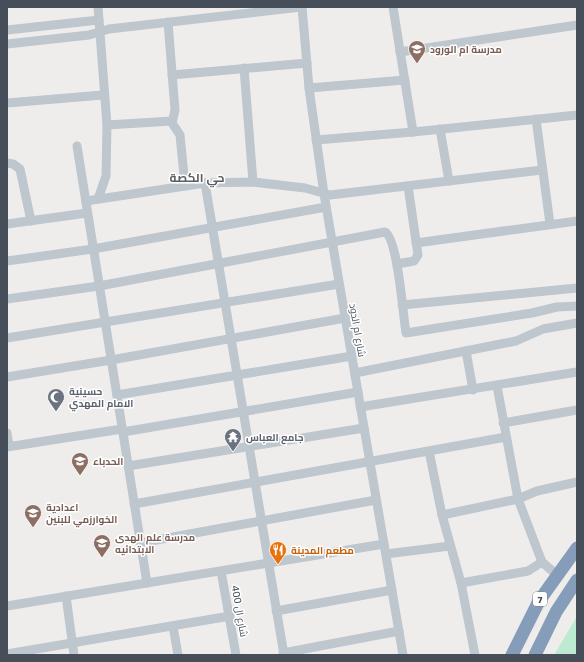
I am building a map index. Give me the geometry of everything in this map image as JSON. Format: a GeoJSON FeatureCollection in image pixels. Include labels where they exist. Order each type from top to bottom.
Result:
{"type":"FeatureCollection","features":[{"type":"Feature","properties":{"kind":"highway","name":"7"},"geometry":{"type":"LineString","coordinates":[[512,655],[539,601],[577,548]]}},
{"type":"Feature","properties":{"kind":"highway","name":"7"},"geometry":{"type":"LineString","coordinates":[[535,655],[556,612],[577,580]]}},
{"type":"Feature","properties":{"kind":"street"},"geometry":{"type":"LineString","coordinates":[[98,7],[103,95],[107,125],[106,176],[98,199]]}},
{"type":"Feature","properties":{"kind":"street"},"geometry":{"type":"LineString","coordinates":[[7,44],[89,35],[109,29],[302,7]]}},
{"type":"Feature","properties":{"kind":"street","name":"شارع ام الدود"},"geometry":{"type":"LineString","coordinates":[[302,7],[309,88],[324,194],[403,655]]}},
{"type":"Feature","properties":{"kind":"street"},"geometry":{"type":"LineString","coordinates":[[393,7],[413,132]]}},
{"type":"Feature","properties":{"kind":"street"},"geometry":{"type":"LineString","coordinates":[[7,30],[99,20]]}},
{"type":"Feature","properties":{"kind":"street"},"geometry":{"type":"LineString","coordinates":[[168,22],[175,113],[172,125],[180,136],[185,186]]}},
{"type":"Feature","properties":{"kind":"street"},"geometry":{"type":"LineString","coordinates":[[400,52],[577,25]]}},
{"type":"Feature","properties":{"kind":"street"},"geometry":{"type":"LineString","coordinates":[[172,75],[307,63]]}},
{"type":"Feature","properties":{"kind":"street"},"geometry":{"type":"LineString","coordinates":[[244,68],[253,182]]}},
{"type":"Feature","properties":{"kind":"street"},"geometry":{"type":"LineString","coordinates":[[309,88],[405,80]]}},
{"type":"Feature","properties":{"kind":"street"},"geometry":{"type":"LineString","coordinates":[[7,103],[103,95]]}},
{"type":"Feature","properties":{"kind":"street"},"geometry":{"type":"LineString","coordinates":[[316,140],[413,132],[577,115]]}},
{"type":"Feature","properties":{"kind":"street"},"geometry":{"type":"LineString","coordinates":[[536,119],[550,224]]}},
{"type":"Feature","properties":{"kind":"street"},"geometry":{"type":"LineString","coordinates":[[107,125],[172,121]]}},
{"type":"Feature","properties":{"kind":"street"},"geometry":{"type":"LineString","coordinates":[[440,129],[449,181]]}},
{"type":"Feature","properties":{"kind":"street"},"geometry":{"type":"LineString","coordinates":[[77,146],[147,583]]}},
{"type":"Feature","properties":{"kind":"street"},"geometry":{"type":"LineString","coordinates":[[7,163],[14,164],[20,169],[31,221]]}},
{"type":"Feature","properties":{"kind":"street"},"geometry":{"type":"LineString","coordinates":[[86,201],[205,183],[253,182],[305,188],[324,194],[408,186],[542,170]]}},
{"type":"Feature","properties":{"kind":"street"},"geometry":{"type":"LineString","coordinates":[[205,183],[284,654],[399,631]]}},
{"type":"Feature","properties":{"kind":"street"},"geometry":{"type":"LineString","coordinates":[[397,264],[415,260],[418,255],[408,186]]}},
{"type":"Feature","properties":{"kind":"street"},"geometry":{"type":"LineString","coordinates":[[7,261],[93,249],[326,206]]}},
{"type":"Feature","properties":{"kind":"street"},"geometry":{"type":"LineString","coordinates":[[7,224],[87,213]]}},
{"type":"Feature","properties":{"kind":"street"},"geometry":{"type":"LineString","coordinates":[[416,243],[577,221]]}},
{"type":"Feature","properties":{"kind":"street"},"geometry":{"type":"LineString","coordinates":[[7,298],[99,286],[384,232],[390,237],[397,264],[406,333],[532,313],[557,307],[577,306]]}},
{"type":"Feature","properties":{"kind":"street"},"geometry":{"type":"LineString","coordinates":[[7,338],[339,284]]}},
{"type":"Feature","properties":{"kind":"street"},"geometry":{"type":"LineString","coordinates":[[402,305],[577,288]]}},
{"type":"Feature","properties":{"kind":"street"},"geometry":{"type":"LineString","coordinates":[[7,377],[345,318]]}},
{"type":"Feature","properties":{"kind":"street"},"geometry":{"type":"LineString","coordinates":[[355,373],[516,341],[543,329],[577,323]]}},
{"type":"Feature","properties":{"kind":"street"},"geometry":{"type":"LineString","coordinates":[[466,351],[473,390]]}},
{"type":"Feature","properties":{"kind":"street"},"geometry":{"type":"LineString","coordinates":[[117,395],[352,356]]}},
{"type":"Feature","properties":{"kind":"street"},"geometry":{"type":"LineString","coordinates":[[360,407],[473,390],[577,372]]}},
{"type":"Feature","properties":{"kind":"street"},"geometry":{"type":"LineString","coordinates":[[497,386],[518,499],[542,562],[557,574]]}},
{"type":"Feature","properties":{"kind":"street"},"geometry":{"type":"LineString","coordinates":[[7,433],[8,447],[123,431],[358,392]]}},
{"type":"Feature","properties":{"kind":"street"},"geometry":{"type":"LineString","coordinates":[[503,423],[577,410]]}},
{"type":"Feature","properties":{"kind":"street"},"geometry":{"type":"LineString","coordinates":[[128,466],[364,428]]}},
{"type":"Feature","properties":{"kind":"street"},"geometry":{"type":"LineString","coordinates":[[134,504],[506,437]]}},
{"type":"Feature","properties":{"kind":"street"},"geometry":{"type":"LineString","coordinates":[[429,451],[442,515],[461,583],[475,655]]}},
{"type":"Feature","properties":{"kind":"street"},"geometry":{"type":"LineString","coordinates":[[442,515],[518,499],[537,491],[577,482]]}},
{"type":"Feature","properties":{"kind":"street"},"geometry":{"type":"LineString","coordinates":[[140,543],[376,500]]}},
{"type":"Feature","properties":{"kind":"street"},"geometry":{"type":"LineString","coordinates":[[7,606],[384,544]]}},
{"type":"Feature","properties":{"kind":"street"},"geometry":{"type":"LineString","coordinates":[[386,554],[450,546]]}},
{"type":"Feature","properties":{"kind":"street"},"geometry":{"type":"LineString","coordinates":[[461,583],[528,570],[542,562]]}},
{"type":"Feature","properties":{"kind":"street","name":"شارع ال 400"},"geometry":{"type":"LineString","coordinates":[[221,571],[236,655]]}},
{"type":"Feature","properties":{"kind":"street"},"geometry":{"type":"LineString","coordinates":[[276,611],[392,590]]}},
{"type":"Feature","properties":{"kind":"street"},"geometry":{"type":"LineString","coordinates":[[66,596],[74,655]]}},
{"type":"Feature","properties":{"kind":"street"},"geometry":{"type":"LineString","coordinates":[[7,654],[230,616]]}},
{"type":"Feature","properties":{"kind":"street"},"geometry":{"type":"LineString","coordinates":[[174,626],[178,655]]}},
{"type":"Feature","properties":{"kind":"green space"},"geometry":{"type":"Polygon","coordinates":[[[577,616],[577,655],[554,655],[577,616]]]}},
{"type":"Feature","properties":{"kind":"place","name":"مدرسة ام الورود"},"geometry":{"type":"Point","coordinates":[417,64]}},
{"type":"Feature","properties":{"kind":"place","name":"حسينية الامام المهدي"},"geometry":{"type":"Point","coordinates":[56,412]}},
{"type":"Feature","properties":{"kind":"place","name":"جامع العباس"},"geometry":{"type":"Point","coordinates":[233,452]}},
{"type":"Feature","properties":{"kind":"place","name":"الحدباء"},"geometry":{"type":"Point","coordinates":[80,476]}},
{"type":"Feature","properties":{"kind":"place","name":"اعدادية الخوارزمي للبنين"},"geometry":{"type":"Point","coordinates":[33,528]}},
{"type":"Feature","properties":{"kind":"place","name":"مدرسة علم الهدى الابتدائيه"},"geometry":{"type":"Point","coordinates":[102,558]}},
{"type":"Feature","properties":{"kind":"place","name":"مطعم المدينة"},"geometry":{"type":"Point","coordinates":[278,565]}},
{"type":"Feature","properties":{"kind":"district","name":"حي الكصة"},"geometry":{"type":"Point","coordinates":[197,177]}}]}
